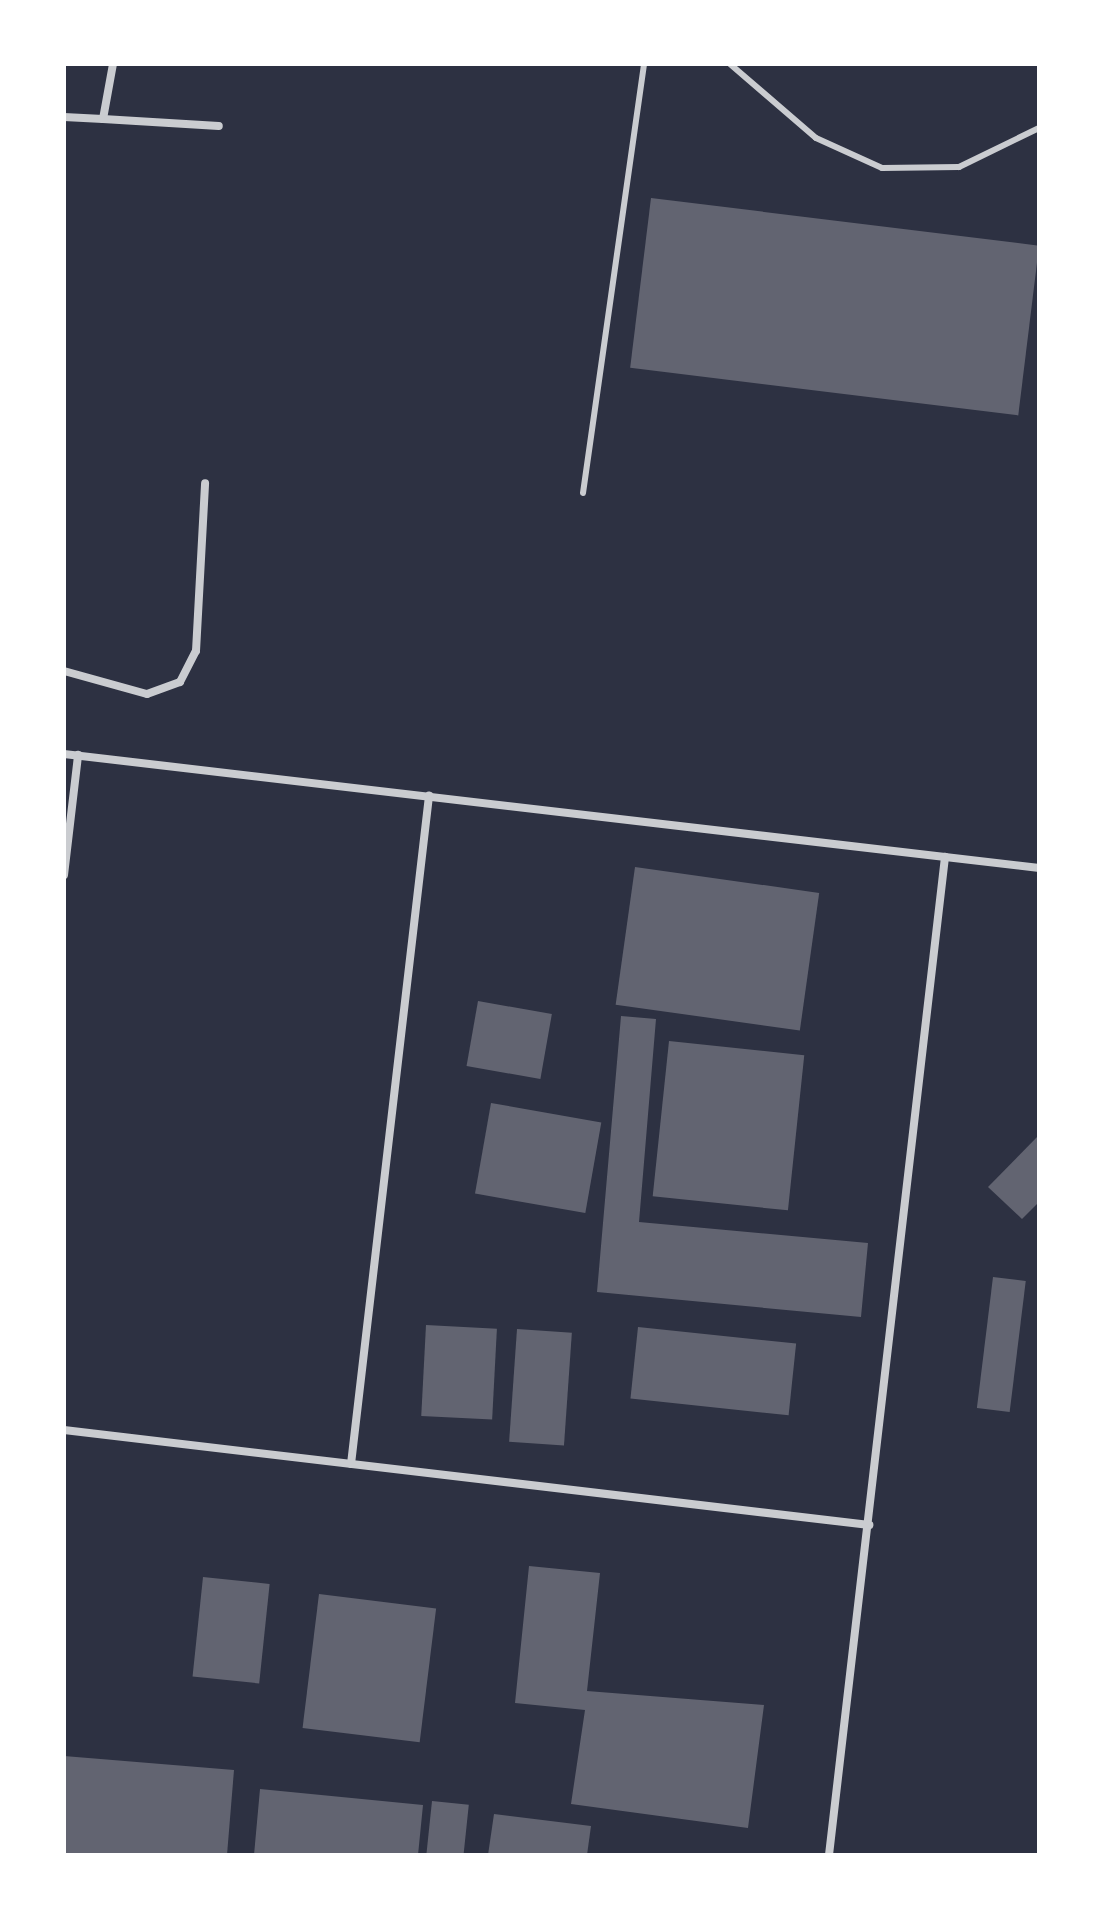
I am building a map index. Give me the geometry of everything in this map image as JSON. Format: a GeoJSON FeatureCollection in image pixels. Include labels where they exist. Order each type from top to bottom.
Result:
{"type":"FeatureCollection","features":[{"type":"Feature","properties":{"kind":"street"},"geometry":{"type":"LineString","coordinates":[[103,119],[113,64]]}},
{"type":"Feature","properties":{"kind":"street"},"geometry":{"type":"LineString","coordinates":[[64,117],[219,126]]}},
{"type":"Feature","properties":{"kind":"street"},"geometry":{"type":"LineString","coordinates":[[64,671],[147,694],[180,682],[196,651],[205,483]]}},
{"type":"Feature","properties":{"kind":"street"},"geometry":{"type":"LineString","coordinates":[[64,754],[1039,868]]}},
{"type":"Feature","properties":{"kind":"street"},"geometry":{"type":"LineString","coordinates":[[64,875],[78,755]]}},
{"type":"Feature","properties":{"kind":"street"},"geometry":{"type":"LineString","coordinates":[[351,1464],[429,796]]}},
{"type":"Feature","properties":{"kind":"street"},"geometry":{"type":"LineString","coordinates":[[829,1855],[945,857]]}},
{"type":"Feature","properties":{"kind":"street"},"geometry":{"type":"LineString","coordinates":[[64,1430],[869,1525]]}},
{"type":"Feature","properties":{"kind":"lane"},"geometry":{"type":"LineString","coordinates":[[583,493],[644,64]]}},
{"type":"Feature","properties":{"kind":"lane"},"geometry":{"type":"LineString","coordinates":[[730,64],[816,138],[882,168],[959,167],[1039,128]]}},
{"type":"Feature","properties":{"kind":"building"},"geometry":{"type":"Polygon","coordinates":[[[651,198],[1039,246],[1018,415],[630,368],[651,198]]]}},
{"type":"Feature","properties":{"kind":"building"},"geometry":{"type":"Polygon","coordinates":[[[635,867],[819,893],[800,1031],[616,1005],[635,867]]]}},
{"type":"Feature","properties":{"kind":"building"},"geometry":{"type":"Polygon","coordinates":[[[478,1001],[552,1014],[540,1079],[467,1066],[478,1001]]]}},
{"type":"Feature","properties":{"kind":"building"},"geometry":{"type":"Polygon","coordinates":[[[621,1016],[656,1019],[639,1222],[868,1243],[861,1317],[597,1292],[621,1016]]]}},
{"type":"Feature","properties":{"kind":"building"},"geometry":{"type":"Polygon","coordinates":[[[669,1041],[804,1055],[788,1210],[653,1196],[669,1041]]]}},
{"type":"Feature","properties":{"kind":"building"},"geometry":{"type":"Polygon","coordinates":[[[491,1103],[601,1122],[585,1213],[475,1194],[491,1103]]]}},
{"type":"Feature","properties":{"kind":"building"},"geometry":{"type":"Polygon","coordinates":[[[1039,1135],[1039,1202],[1022,1219],[988,1187],[1039,1135]]]}},
{"type":"Feature","properties":{"kind":"building"},"geometry":{"type":"Polygon","coordinates":[[[993,1277],[1026,1281],[1010,1412],[977,1408],[993,1277]]]}},
{"type":"Feature","properties":{"kind":"building"},"geometry":{"type":"Polygon","coordinates":[[[426,1325],[497,1329],[492,1420],[421,1416],[426,1325]]]}},
{"type":"Feature","properties":{"kind":"building"},"geometry":{"type":"Polygon","coordinates":[[[638,1327],[796,1344],[789,1415],[630,1399],[638,1327]]]}},
{"type":"Feature","properties":{"kind":"building"},"geometry":{"type":"Polygon","coordinates":[[[517,1329],[572,1333],[564,1446],[509,1442],[517,1329]]]}},
{"type":"Feature","properties":{"kind":"building"},"geometry":{"type":"Polygon","coordinates":[[[529,1566],[600,1573],[587,1691],[764,1705],[748,1828],[571,1804],[585,1710],[515,1703],[529,1566]]]}},
{"type":"Feature","properties":{"kind":"building"},"geometry":{"type":"Polygon","coordinates":[[[203,1577],[270,1584],[259,1683],[193,1676],[203,1577]]]}},
{"type":"Feature","properties":{"kind":"building"},"geometry":{"type":"Polygon","coordinates":[[[319,1594],[436,1608],[420,1742],[303,1728],[319,1594]]]}},
{"type":"Feature","properties":{"kind":"building"},"geometry":{"type":"Polygon","coordinates":[[[64,1756],[234,1770],[227,1855],[64,1855],[64,1756]]]}},
{"type":"Feature","properties":{"kind":"building"},"geometry":{"type":"Polygon","coordinates":[[[260,1789],[423,1805],[418,1855],[254,1855],[260,1789]]]}},
{"type":"Feature","properties":{"kind":"building"},"geometry":{"type":"Polygon","coordinates":[[[432,1801],[469,1805],[464,1855],[426,1855],[432,1801]]]}},
{"type":"Feature","properties":{"kind":"building"},"geometry":{"type":"Polygon","coordinates":[[[494,1814],[591,1826],[587,1855],[488,1855],[494,1814]]]}}]}
